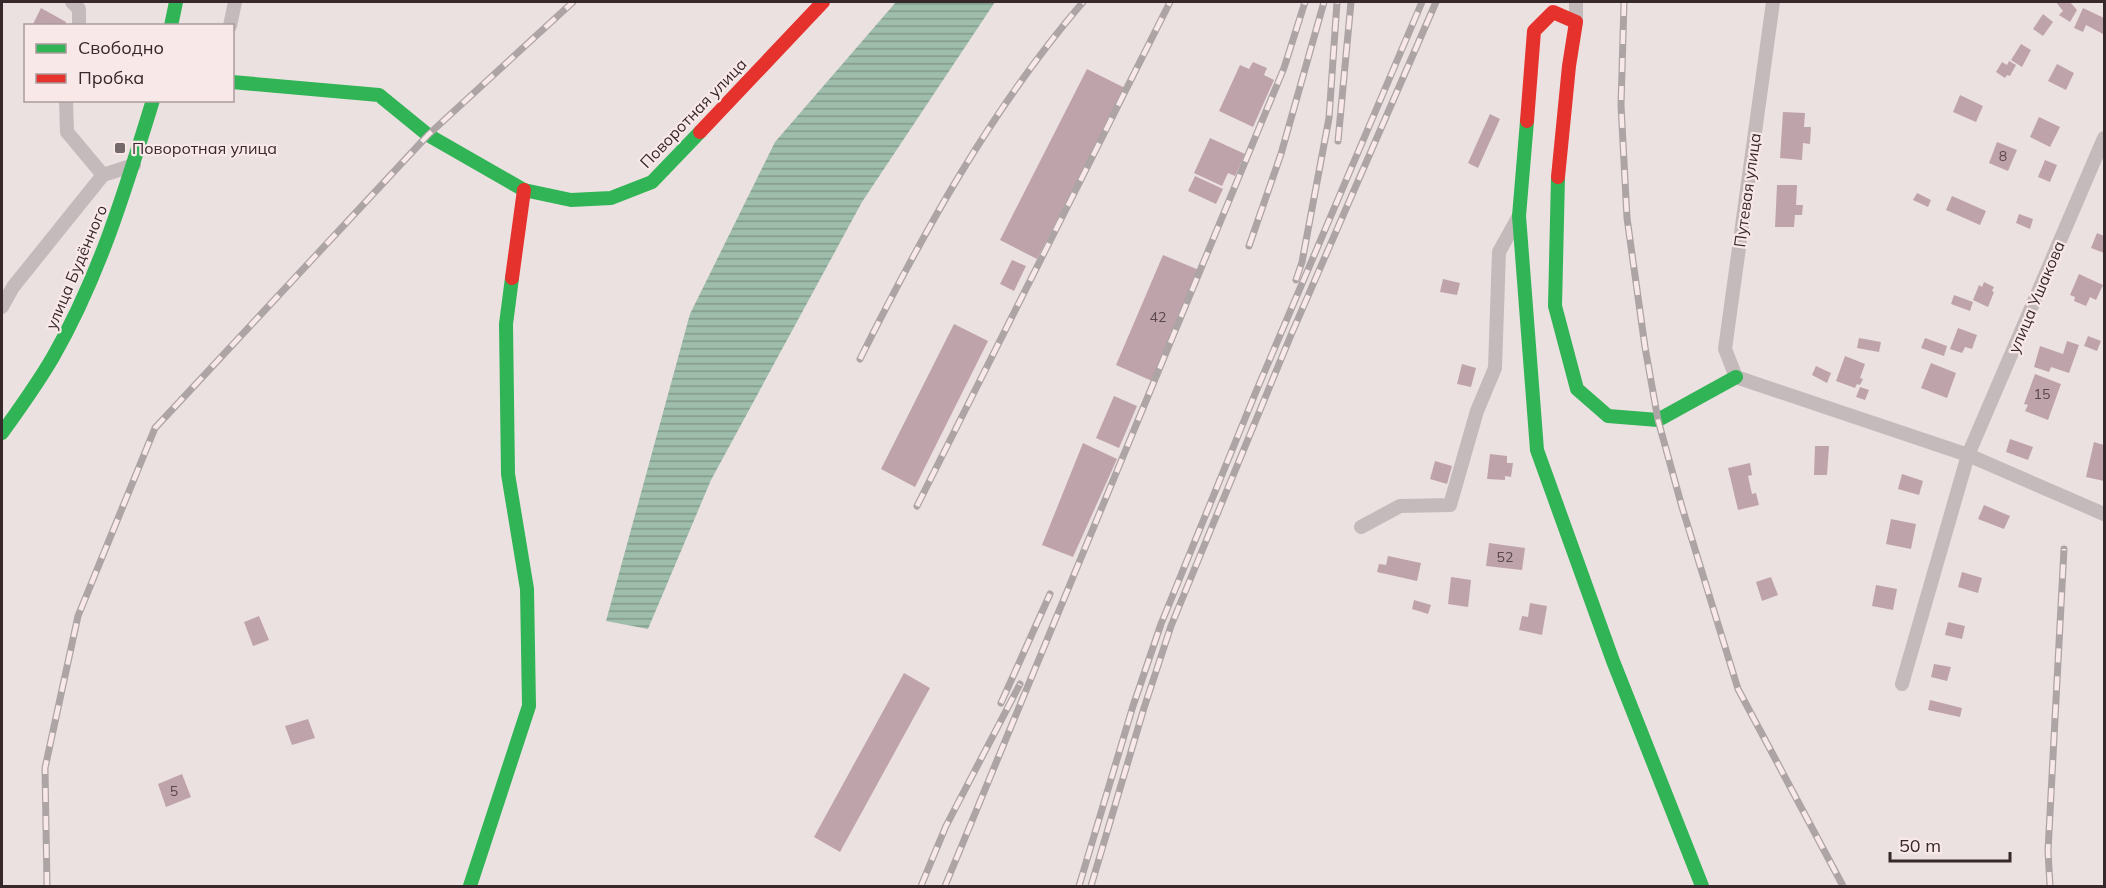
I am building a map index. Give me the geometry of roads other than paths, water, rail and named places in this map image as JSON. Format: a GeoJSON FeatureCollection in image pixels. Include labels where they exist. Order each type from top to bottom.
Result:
{"type":"FeatureCollection","features":[{"type":"Feature","properties":{"kind":"street"},"geometry":{"type":"LineString","coordinates":[[72,2],[79,9],[79,24]]}},
{"type":"Feature","properties":{"kind":"street"},"geometry":{"type":"LineString","coordinates":[[171,24],[176,2]]}},
{"type":"Feature","properties":{"kind":"street"},"geometry":{"type":"LineString","coordinates":[[230,24],[235,2]]}},
{"type":"Feature","properties":{"kind":"street","name":"Поворотная улица"},"geometry":{"type":"LineString","coordinates":[[234,82],[379,96],[428,135],[524,190],[571,200],[611,198],[652,182],[823,2]]}},
{"type":"Feature","properties":{"kind":"street"},"geometry":{"type":"LineString","coordinates":[[1576,2],[1576,22],[1569,66],[1558,179],[1556,306],[1577,389],[1608,416],[1658,420],[1736,377],[1968,455],[2104,514]]}},
{"type":"Feature","properties":{"kind":"street","name":"Путевая улица"},"geometry":{"type":"LineString","coordinates":[[1736,377],[1725,349],[1773,2]]}},
{"type":"Feature","properties":{"kind":"street"},"geometry":{"type":"LineString","coordinates":[[1576,22],[1553,12],[1534,31],[1519,216],[1537,450],[1613,661],[1702,886]]}},
{"type":"Feature","properties":{"kind":"street"},"geometry":{"type":"LineString","coordinates":[[66,102],[67,132],[103,175]]}},
{"type":"Feature","properties":{"kind":"street","name":"улица Будённого"},"geometry":{"type":"LineString","coordinates":[[2,429],[56,354],[106,247],[152,102]]}},
{"type":"Feature","properties":{"kind":"street","name":"улица Ушакова"},"geometry":{"type":"LineString","coordinates":[[1902,684],[1968,455],[2104,138]]}},
{"type":"Feature","properties":{"kind":"street"},"geometry":{"type":"LineString","coordinates":[[2,307],[13,287],[103,175],[134,165]]}},
{"type":"Feature","properties":{"kind":"street"},"geometry":{"type":"LineString","coordinates":[[470,886],[529,706],[527,590],[508,474],[506,324],[524,190]]}},
{"type":"Feature","properties":{"kind":"street"},"geometry":{"type":"LineString","coordinates":[[1361,527],[1400,506],[1450,505],[1477,411],[1495,368],[1499,252],[1519,216]]}},
{"type":"Feature","properties":{"kind":"railway"},"geometry":{"type":"LineString","coordinates":[[47,886],[45,768],[78,616],[155,428],[428,135],[573,2]]}},
{"type":"Feature","properties":{"kind":"railway"},"geometry":{"type":"LineString","coordinates":[[860,359],[908,265],[961,173],[1018,85],[1083,2]]}},
{"type":"Feature","properties":{"kind":"railway"},"geometry":{"type":"LineString","coordinates":[[917,506],[1170,2]]}},
{"type":"Feature","properties":{"kind":"railway"},"geometry":{"type":"LineString","coordinates":[[945,886],[1284,68],[1305,2]]}},
{"type":"Feature","properties":{"kind":"railway"},"geometry":{"type":"LineString","coordinates":[[1249,246],[1281,154],[1324,2]]}},
{"type":"Feature","properties":{"kind":"railway"},"geometry":{"type":"LineString","coordinates":[[1296,280],[1302,262],[1329,118],[1337,2]]}},
{"type":"Feature","properties":{"kind":"railway"},"geometry":{"type":"LineString","coordinates":[[1338,141],[1351,2]]}},
{"type":"Feature","properties":{"kind":"railway"},"geometry":{"type":"LineString","coordinates":[[1079,886],[1133,706],[1161,624],[1255,394],[1422,2]]}},
{"type":"Feature","properties":{"kind":"railway"},"geometry":{"type":"LineString","coordinates":[[1091,886],[1171,626],[1291,335],[1436,2]]}},
{"type":"Feature","properties":{"kind":"railway"},"geometry":{"type":"LineString","coordinates":[[1624,2],[1621,105],[1627,218],[1658,420],[1738,689],[1843,886]]}},
{"type":"Feature","properties":{"kind":"railway"},"geometry":{"type":"LineString","coordinates":[[2050,886],[2048,851],[2064,549]]}},
{"type":"Feature","properties":{"kind":"railway"},"geometry":{"type":"LineString","coordinates":[[1001,703],[1050,594]]}},
{"type":"Feature","properties":{"kind":"railway"},"geometry":{"type":"LineString","coordinates":[[921,886],[946,826],[1020,684]]}},
{"type":"Feature","properties":{"kind":"place","name":"Поворотная улица"},"geometry":{"type":"Point","coordinates":[120,148]}}]}
